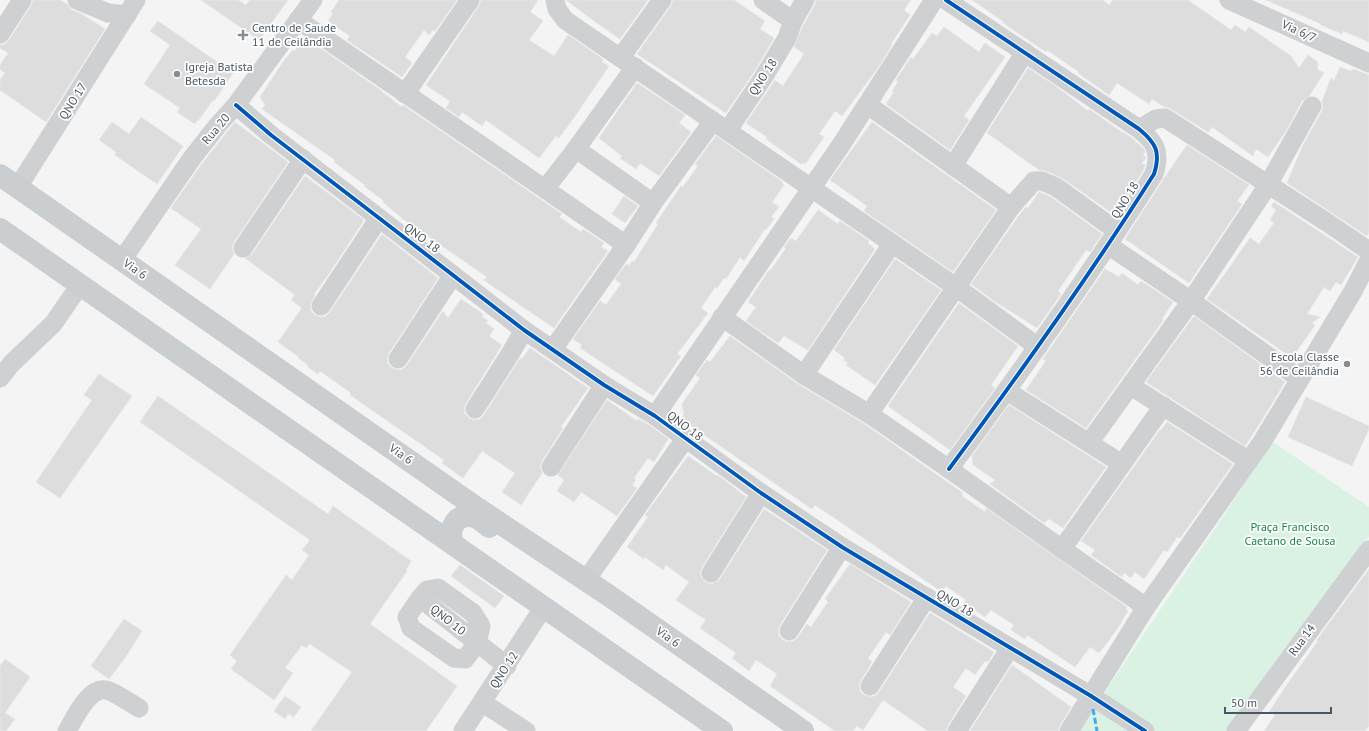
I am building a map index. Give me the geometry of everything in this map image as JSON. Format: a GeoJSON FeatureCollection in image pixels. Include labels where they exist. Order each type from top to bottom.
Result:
{"type":"FeatureCollection","features":[{"type":"Feature","properties":{"kind":"main road","name":"Via 6"},"geometry":{"type":"LineString","coordinates":[[0,175],[478,508],[608,595],[803,731]]}},
{"type":"Feature","properties":{"kind":"main road"},"geometry":{"type":"LineString","coordinates":[[0,229],[722,731]]}},
{"type":"Feature","properties":{"kind":"main road"},"geometry":{"type":"LineString","coordinates":[[453,544],[450,532],[455,521],[465,516],[475,517],[548,568],[608,595]]}},
{"type":"Feature","properties":{"kind":"street"},"geometry":{"type":"LineString","coordinates":[[0,34],[22,0]]}},
{"type":"Feature","properties":{"kind":"street","name":"QNO 17"},"geometry":{"type":"LineString","coordinates":[[78,0],[108,12],[132,7]]}},
{"type":"Feature","properties":{"kind":"street","name":"Rua 20"},"geometry":{"type":"LineString","coordinates":[[122,260],[192,158],[236,105],[313,0]]}},
{"type":"Feature","properties":{"kind":"street"},"geometry":{"type":"LineString","coordinates":[[405,94],[470,0]]}},
{"type":"Feature","properties":{"kind":"street"},"geometry":{"type":"LineString","coordinates":[[554,0],[557,9],[565,20],[812,188],[1038,347]]}},
{"type":"Feature","properties":{"kind":"street"},"geometry":{"type":"LineString","coordinates":[[544,189],[576,149],[628,62],[662,0]]}},
{"type":"Feature","properties":{"kind":"street"},"geometry":{"type":"LineString","coordinates":[[763,0],[793,21]]}},
{"type":"Feature","properties":{"kind":"street","name":"QNO 18"},"geometry":{"type":"LineString","coordinates":[[553,349],[654,203],[720,125],[763,78],[787,38],[793,21],[805,0]]}},
{"type":"Feature","properties":{"kind":"street","name":"QNO 18"},"geometry":{"type":"LineString","coordinates":[[655,416],[868,105],[934,0]]}},
{"type":"Feature","properties":{"kind":"street","name":"QNO 18"},"geometry":{"type":"LineString","coordinates":[[946,0],[1139,129],[1150,138],[1156,149],[1158,162],[1154,174],[1113,238],[1038,347],[949,469]]}},
{"type":"Feature","properties":{"kind":"street","name":"Via 6/7"},"geometry":{"type":"LineString","coordinates":[[1229,0],[1255,5],[1369,63]]}},
{"type":"Feature","properties":{"kind":"street","name":"QNO 17"},"geometry":{"type":"LineString","coordinates":[[18,188],[132,7]]}},
{"type":"Feature","properties":{"kind":"street"},"geometry":{"type":"LineString","coordinates":[[298,20],[626,245]]}},
{"type":"Feature","properties":{"kind":"street"},"geometry":{"type":"LineString","coordinates":[[953,166],[1025,52]]}},
{"type":"Feature","properties":{"kind":"street","name":"QNO 18"},"geometry":{"type":"LineString","coordinates":[[236,105],[303,159],[524,330],[604,385],[655,416],[761,493],[842,547],[1091,696],[1145,731]]}},
{"type":"Feature","properties":{"kind":"street"},"geometry":{"type":"LineString","coordinates":[[868,105],[1011,207]]}},
{"type":"Feature","properties":{"kind":"street"},"geometry":{"type":"LineString","coordinates":[[1089,443],[1191,301],[1268,184],[1312,106]]}},
{"type":"Feature","properties":{"kind":"street"},"geometry":{"type":"LineString","coordinates":[[1139,129],[1156,120],[1165,118],[1369,251]]}},
{"type":"Feature","properties":{"kind":"street"},"geometry":{"type":"LineString","coordinates":[[576,149],[654,203]]}},
{"type":"Feature","properties":{"kind":"street"},"geometry":{"type":"LineString","coordinates":[[243,248],[303,159]]}},
{"type":"Feature","properties":{"kind":"street","name":"QNO 18"},"geometry":{"type":"LineString","coordinates":[[869,414],[1011,207],[1034,181],[1042,181],[1056,187],[1113,238],[1191,301],[1300,379]]}},
{"type":"Feature","properties":{"kind":"street"},"geometry":{"type":"LineString","coordinates":[[322,306],[379,218]]}},
{"type":"Feature","properties":{"kind":"street"},"geometry":{"type":"LineString","coordinates":[[804,375],[892,244]]}},
{"type":"Feature","properties":{"kind":"street"},"geometry":{"type":"LineString","coordinates":[[1069,731],[1146,607],[1262,442],[1352,293],[1369,260]]}},
{"type":"Feature","properties":{"kind":"street"},"geometry":{"type":"LineString","coordinates":[[398,359],[453,275]]}},
{"type":"Feature","properties":{"kind":"street"},"geometry":{"type":"LineString","coordinates":[[0,378],[12,363],[53,324],[80,285]]}},
{"type":"Feature","properties":{"kind":"street"},"geometry":{"type":"LineString","coordinates":[[722,317],[804,375],[869,414],[1146,607]]}},
{"type":"Feature","properties":{"kind":"street"},"geometry":{"type":"LineString","coordinates":[[475,409],[524,330]]}},
{"type":"Feature","properties":{"kind":"street"},"geometry":{"type":"LineString","coordinates":[[551,468],[604,385]]}},
{"type":"Feature","properties":{"kind":"street"},"geometry":{"type":"LineString","coordinates":[[1131,386],[1249,460]]}},
{"type":"Feature","properties":{"kind":"street"},"geometry":{"type":"LineString","coordinates":[[1007,390],[1122,464]]}},
{"type":"Feature","properties":{"kind":"street"},"geometry":{"type":"LineString","coordinates":[[1062,549],[1163,406]]}},
{"type":"Feature","properties":{"kind":"street","name":"QNO 18"},"geometry":{"type":"LineString","coordinates":[[586,580],[685,439]]}},
{"type":"Feature","properties":{"kind":"street"},"geometry":{"type":"LineString","coordinates":[[711,573],[761,493]]}},
{"type":"Feature","properties":{"kind":"street"},"geometry":{"type":"LineString","coordinates":[[789,631],[842,547]]}},
{"type":"Feature","properties":{"kind":"street","name":"Rua 14"},"geometry":{"type":"LineString","coordinates":[[1236,731],[1369,550]]}},
{"type":"Feature","properties":{"kind":"street","name":"QNO 18"},"geometry":{"type":"LineString","coordinates":[[870,686],[927,597]]}},
{"type":"Feature","properties":{"kind":"street","name":"QNO 10"},"geometry":{"type":"LineString","coordinates":[[477,643],[465,659],[454,658],[411,628],[407,617],[420,598],[507,666]]}},
{"type":"Feature","properties":{"kind":"street","name":"QNO 12"},"geometry":{"type":"LineString","coordinates":[[464,731],[544,608]]}},
{"type":"Feature","properties":{"kind":"street"},"geometry":{"type":"LineString","coordinates":[[957,731],[1010,648]]}},
{"type":"Feature","properties":{"kind":"street"},"geometry":{"type":"LineString","coordinates":[[67,731],[89,695],[99,690],[107,690],[139,708]]}},
{"type":"Feature","properties":{"kind":"street"},"geometry":{"type":"LineString","coordinates":[[483,703],[505,725],[526,731]]}},
{"type":"Feature","properties":{"kind":"green space","name":"Praça Francisco Caetano de Sousa"},"geometry":{"type":"Polygon","coordinates":[[[1273,442],[1369,507],[1369,536],[1230,731],[1151,731],[1101,698],[1273,442]]]}},
{"type":"Feature","properties":{"kind":"green space"},"geometry":{"type":"Polygon","coordinates":[[[1093,709],[1127,731],[1079,731],[1093,709]]]}},
{"type":"Feature","properties":{"kind":"building"},"geometry":{"type":"Polygon","coordinates":[[[33,0],[60,0],[67,4],[72,10],[80,13],[105,29],[46,122],[0,90],[0,80],[5,73],[0,69],[0,65],[8,53],[0,48],[0,45],[5,44],[9,40],[31,6],[33,0]]]}},
{"type":"Feature","properties":{"kind":"building"},"geometry":{"type":"Polygon","coordinates":[[[201,0],[238,0],[246,5],[250,0],[288,0],[259,40],[201,0]]]}},
{"type":"Feature","properties":{"kind":"building"},"geometry":{"type":"Polygon","coordinates":[[[339,0],[457,0],[435,31],[433,30],[429,35],[424,30],[405,57],[412,63],[402,77],[347,40],[350,36],[328,21],[333,14],[331,12],[339,0]]]}},
{"type":"Feature","properties":{"kind":"building"},"geometry":{"type":"Polygon","coordinates":[[[481,0],[538,0],[530,12],[543,21],[529,40],[554,56],[568,35],[603,59],[602,62],[609,66],[559,138],[556,136],[539,158],[486,120],[482,126],[462,112],[459,117],[446,108],[450,101],[426,85],[479,6],[481,0]]]}},
{"type":"Feature","properties":{"kind":"building"},"geometry":{"type":"Polygon","coordinates":[[[566,0],[648,0],[620,39],[566,0]]]}},
{"type":"Feature","properties":{"kind":"building"},"geometry":{"type":"Polygon","coordinates":[[[673,0],[734,0],[765,21],[760,29],[774,38],[754,72],[726,113],[637,54],[671,6],[673,0]]]}},
{"type":"Feature","properties":{"kind":"building"},"geometry":{"type":"Polygon","coordinates":[[[816,0],[911,0],[904,10],[910,15],[879,66],[842,116],[835,111],[819,134],[824,137],[806,163],[801,164],[766,139],[767,137],[746,123],[775,80],[783,86],[804,54],[794,47],[803,26],[815,5],[816,0]]]}},
{"type":"Feature","properties":{"kind":"building"},"geometry":{"type":"Polygon","coordinates":[[[972,0],[1103,0],[1109,5],[1113,0],[1188,0],[1231,30],[1235,25],[1245,32],[1249,27],[1291,56],[1299,68],[1308,55],[1318,62],[1317,69],[1324,73],[1309,96],[1302,101],[1287,129],[1268,157],[1256,149],[1253,156],[1212,127],[1208,132],[1152,99],[1149,104],[1117,83],[1109,95],[1078,73],[1079,72],[1047,50],[1046,52],[972,0]]]}},
{"type":"Feature","properties":{"kind":"building"},"geometry":{"type":"Polygon","coordinates":[[[1266,0],[1369,0],[1369,42],[1343,31],[1342,34],[1266,0]]]}},
{"type":"Feature","properties":{"kind":"building"},"geometry":{"type":"Polygon","coordinates":[[[158,21],[233,73],[214,101],[213,100],[195,124],[177,112],[180,108],[144,84],[170,45],[150,31],[158,21]]]}},
{"type":"Feature","properties":{"kind":"building"},"geometry":{"type":"Polygon","coordinates":[[[944,27],[979,52],[985,43],[1005,57],[964,116],[969,120],[950,150],[886,104],[894,92],[892,91],[898,82],[896,80],[911,57],[913,59],[932,33],[937,36],[944,27]]]}},
{"type":"Feature","properties":{"kind":"building"},"geometry":{"type":"Polygon","coordinates":[[[304,37],[382,91],[402,107],[403,105],[562,214],[559,217],[581,232],[583,229],[604,243],[601,247],[608,251],[554,328],[484,280],[487,277],[403,219],[383,202],[384,201],[364,186],[365,185],[334,162],[335,160],[262,109],[265,105],[260,97],[285,59],[293,50],[295,51],[304,37]]]}},
{"type":"Feature","properties":{"kind":"building"},"geometry":{"type":"Polygon","coordinates":[[[1340,67],[1350,71],[1354,69],[1369,75],[1369,232],[1367,236],[1287,183],[1303,145],[1322,111],[1322,101],[1331,78],[1334,81],[1340,67]]]}},
{"type":"Feature","properties":{"kind":"building"},"geometry":{"type":"Polygon","coordinates":[[[1028,68],[1057,87],[1088,111],[1089,109],[1132,138],[1144,149],[1145,152],[1143,155],[1146,158],[1142,163],[1145,165],[1144,169],[1115,215],[1062,178],[1046,171],[1039,170],[987,133],[1028,68]]]}},
{"type":"Feature","properties":{"kind":"building"},"geometry":{"type":"Polygon","coordinates":[[[637,83],[685,115],[679,123],[691,132],[659,176],[640,163],[636,169],[620,158],[622,156],[599,138],[637,83]]]}},
{"type":"Feature","properties":{"kind":"building"},"geometry":{"type":"Polygon","coordinates":[[[141,117],[183,146],[157,184],[115,155],[116,152],[99,140],[112,122],[129,134],[141,117]]]}},
{"type":"Feature","properties":{"kind":"building"},"geometry":{"type":"Polygon","coordinates":[[[235,122],[288,162],[234,242],[232,248],[234,254],[210,289],[175,265],[201,229],[171,208],[201,165],[235,122]]]}},
{"type":"Feature","properties":{"kind":"building"},"geometry":{"type":"Polygon","coordinates":[[[872,122],[996,210],[953,272],[864,211],[867,206],[830,180],[872,122]]]}},
{"type":"Feature","properties":{"kind":"building"},"geometry":{"type":"Polygon","coordinates":[[[716,136],[783,182],[782,183],[784,185],[772,202],[779,207],[771,217],[774,219],[766,230],[765,229],[744,261],[740,257],[726,279],[724,278],[717,288],[715,287],[701,308],[708,313],[677,354],[681,356],[653,396],[580,348],[582,345],[573,339],[600,301],[606,305],[621,284],[615,279],[626,264],[629,266],[632,261],[634,262],[658,224],[656,223],[681,186],[683,187],[698,166],[695,164],[716,136]]]}},
{"type":"Feature","properties":{"kind":"building"},"geometry":{"type":"Polygon","coordinates":[[[1187,145],[1249,185],[1237,201],[1242,204],[1189,283],[1125,239],[1187,145]]]}},
{"type":"Feature","properties":{"kind":"building"},"geometry":{"type":"Polygon","coordinates":[[[305,176],[364,220],[314,294],[315,295],[310,306],[311,311],[315,315],[321,317],[326,316],[330,312],[382,234],[438,278],[389,353],[387,359],[388,364],[392,368],[398,370],[403,369],[407,365],[443,311],[448,318],[461,299],[483,314],[482,317],[488,321],[486,323],[494,329],[489,336],[502,345],[466,403],[464,409],[465,414],[469,418],[475,420],[480,419],[484,415],[520,358],[522,359],[530,348],[588,388],[561,427],[563,428],[542,461],[540,467],[542,473],[521,505],[502,492],[515,473],[482,451],[463,478],[442,463],[444,460],[350,395],[351,393],[320,371],[318,374],[308,367],[308,365],[298,358],[299,357],[278,342],[302,308],[291,300],[295,295],[245,258],[252,254],[305,176]]]}},
{"type":"Feature","properties":{"kind":"building"},"geometry":{"type":"Polygon","coordinates":[[[1039,192],[1051,197],[1102,234],[1090,252],[1086,250],[1058,291],[1061,294],[1037,328],[994,301],[971,284],[1020,214],[1026,207],[1028,208],[1039,192]]]}},
{"type":"Feature","properties":{"kind":"building"},"geometry":{"type":"Polygon","coordinates":[[[624,196],[638,206],[625,223],[612,214],[624,196]]]}},
{"type":"Feature","properties":{"kind":"building"},"geometry":{"type":"Polygon","coordinates":[[[1274,202],[1358,257],[1341,285],[1336,282],[1330,291],[1324,287],[1307,314],[1320,317],[1312,323],[1315,325],[1292,358],[1207,299],[1250,238],[1259,244],[1274,223],[1270,220],[1276,210],[1271,206],[1274,202]]]}},
{"type":"Feature","properties":{"kind":"building"},"geometry":{"type":"Polygon","coordinates":[[[818,210],[838,224],[840,221],[869,241],[868,243],[875,249],[808,350],[784,336],[778,343],[746,321],[756,307],[748,302],[769,270],[770,271],[786,248],[784,247],[791,238],[796,241],[818,210]]]}},
{"type":"Feature","properties":{"kind":"building"},"geometry":{"type":"Polygon","coordinates":[[[895,259],[941,290],[875,385],[846,365],[848,363],[843,360],[845,358],[834,350],[895,259]]]}},
{"type":"Feature","properties":{"kind":"building"},"geometry":{"type":"Polygon","coordinates":[[[1105,269],[1119,277],[1122,273],[1138,285],[1141,281],[1173,302],[1161,320],[1164,319],[1086,428],[1026,390],[1046,361],[1043,359],[1105,269]]]}},
{"type":"Feature","properties":{"kind":"building"},"geometry":{"type":"Polygon","coordinates":[[[959,303],[1018,346],[991,385],[995,388],[950,450],[888,406],[959,303]]]}},
{"type":"Feature","properties":{"kind":"building"},"geometry":{"type":"Polygon","coordinates":[[[1194,316],[1285,382],[1245,446],[1146,382],[1194,316]]]}},
{"type":"Feature","properties":{"kind":"building"},"geometry":{"type":"Polygon","coordinates":[[[730,336],[798,384],[863,423],[963,493],[962,496],[985,512],[986,508],[1127,607],[1126,609],[1128,611],[1122,622],[1099,653],[1090,647],[1075,667],[1027,635],[1025,639],[1011,630],[1014,625],[991,610],[985,617],[964,603],[966,600],[946,586],[942,592],[815,505],[812,509],[681,419],[684,414],[682,404],[700,378],[696,375],[707,360],[710,362],[730,336]]]}},
{"type":"Feature","properties":{"kind":"building"},"geometry":{"type":"Polygon","coordinates":[[[99,374],[132,396],[60,498],[36,482],[92,400],[84,395],[99,374]]]}},
{"type":"Feature","properties":{"kind":"building"},"geometry":{"type":"Polygon","coordinates":[[[158,396],[328,514],[333,506],[411,561],[406,570],[407,571],[370,624],[457,686],[426,731],[311,731],[352,672],[310,644],[306,648],[302,645],[285,668],[293,673],[274,700],[231,669],[237,661],[230,655],[286,575],[292,580],[309,555],[302,550],[310,540],[140,422],[158,396]]]}},
{"type":"Feature","properties":{"kind":"building"},"geometry":{"type":"Polygon","coordinates":[[[1306,397],[1369,426],[1352,466],[1288,437],[1306,397]]]}},
{"type":"Feature","properties":{"kind":"building"},"geometry":{"type":"Polygon","coordinates":[[[607,400],[637,421],[638,419],[649,425],[668,439],[654,462],[648,458],[634,478],[636,480],[632,485],[637,488],[617,516],[581,492],[574,502],[557,491],[564,480],[558,475],[607,400]]]}},
{"type":"Feature","properties":{"kind":"building"},"geometry":{"type":"Polygon","coordinates":[[[1009,405],[1106,467],[1063,528],[1049,519],[1044,523],[990,484],[995,480],[973,465],[972,456],[1009,405]]]}},
{"type":"Feature","properties":{"kind":"building"},"geometry":{"type":"Polygon","coordinates":[[[1167,422],[1233,464],[1180,538],[1177,537],[1167,552],[1164,550],[1144,579],[1135,572],[1131,578],[1124,573],[1122,577],[1091,555],[1095,550],[1081,541],[1167,422]]]}},
{"type":"Feature","properties":{"kind":"building"},"geometry":{"type":"Polygon","coordinates":[[[688,456],[717,476],[718,475],[746,497],[702,567],[700,573],[705,582],[711,584],[720,579],[764,509],[827,550],[780,625],[778,631],[779,636],[783,640],[788,642],[794,641],[807,624],[811,627],[828,602],[825,599],[850,564],[911,602],[890,635],[886,632],[868,658],[872,662],[859,685],[860,691],[864,695],[870,697],[875,696],[879,692],[930,613],[994,652],[988,662],[985,661],[975,675],[966,668],[953,687],[966,696],[948,725],[946,731],[928,731],[883,700],[863,730],[857,726],[853,731],[835,731],[770,686],[777,674],[756,660],[749,671],[732,658],[736,653],[700,628],[706,620],[676,600],[689,582],[666,565],[663,570],[645,557],[644,559],[627,547],[648,517],[645,515],[688,456]]]}},
{"type":"Feature","properties":{"kind":"building"},"geometry":{"type":"Polygon","coordinates":[[[460,565],[504,596],[495,608],[451,576],[460,565]]]}},
{"type":"Feature","properties":{"kind":"building"},"geometry":{"type":"Polygon","coordinates":[[[1369,569],[1369,726],[1365,731],[1264,731],[1275,715],[1269,712],[1318,641],[1316,641],[1369,569]]]}},
{"type":"Feature","properties":{"kind":"building"},"geometry":{"type":"Polygon","coordinates":[[[124,619],[142,631],[125,658],[109,679],[91,666],[124,619]]]}},
{"type":"Feature","properties":{"kind":"building"},"geometry":{"type":"Polygon","coordinates":[[[5,659],[30,677],[5,713],[15,719],[6,731],[0,731],[0,666],[5,659]]]}},
{"type":"Feature","properties":{"kind":"building"},"geometry":{"type":"Polygon","coordinates":[[[1012,665],[1071,707],[1058,731],[970,731],[1012,665]]]}},
{"type":"Feature","properties":{"kind":"building"},"geometry":{"type":"Polygon","coordinates":[[[285,696],[301,707],[294,717],[288,714],[285,719],[274,711],[285,696]]]}},
{"type":"Feature","properties":{"kind":"marked path"},"geometry":{"type":"LineString","coordinates":[[1093,709],[1097,731]]}},
{"type":"Feature","properties":{"kind":"cycle path"},"geometry":{"type":"LineString","coordinates":[[946,0],[1139,129],[1150,139],[1156,148],[1157,154],[1154,174],[1105,249],[1029,360],[949,469]]}},
{"type":"Feature","properties":{"kind":"cycle path"},"geometry":{"type":"LineString","coordinates":[[236,105],[271,135],[524,330],[604,385],[655,416],[761,493],[842,547],[1091,696],[1145,731]]}},
{"type":"Feature","properties":{"kind":"place","name":"Centro de Saude 11 de Ceilândia"},"geometry":{"type":"Point","coordinates":[243,35]}},
{"type":"Feature","properties":{"kind":"place","name":"Igreja Batista Betesda"},"geometry":{"type":"Point","coordinates":[177,74]}},
{"type":"Feature","properties":{"kind":"place","name":"Escola Classe 56 de Ceilândia"},"geometry":{"type":"Point","coordinates":[1347,364]}}]}
